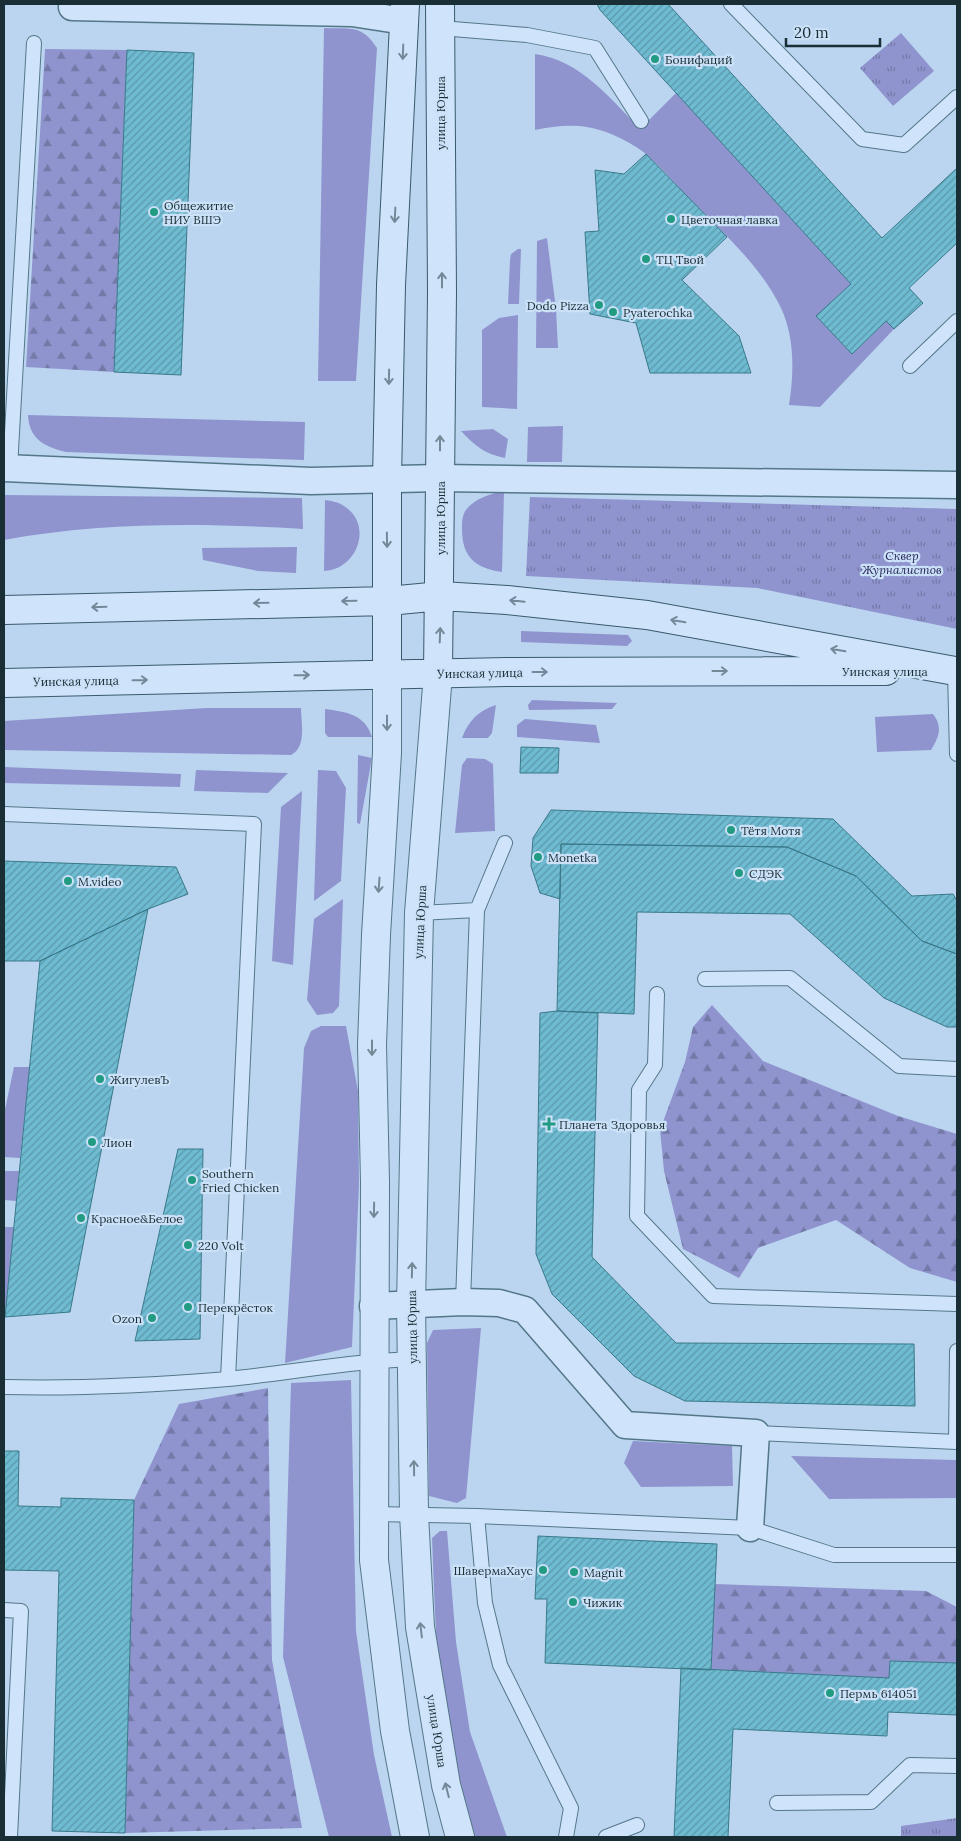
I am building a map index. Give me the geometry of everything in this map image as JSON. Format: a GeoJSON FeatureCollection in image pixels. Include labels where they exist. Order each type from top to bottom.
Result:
{"type":"FeatureCollection","features":[{"type":"Feature","properties":{"kind":"main road"},"geometry":{"type":"LineString","coordinates":[[415,1837],[394,1731],[374,1560],[373,1306],[375,1182],[372,1045],[376,935],[387,752],[387,479],[391,285],[405,12],[440,16]]}},
{"type":"Feature","properties":{"kind":"main road","name":"улица Юрша"},"geometry":{"type":"LineString","coordinates":[[440,16],[441,596],[438,674],[419,913],[411,1304],[414,1514],[420,1627],[446,1785],[460,1837]]}},
{"type":"Feature","properties":{"kind":"main road"},"geometry":{"type":"LineString","coordinates":[[4,610],[388,601],[441,596],[507,600],[647,615],[956,671]]}},
{"type":"Feature","properties":{"kind":"main road","name":"Уинская улица"},"geometry":{"type":"LineString","coordinates":[[4,683],[388,674],[956,671]]}},
{"type":"Feature","properties":{"kind":"street"},"geometry":{"type":"LineString","coordinates":[[72,4],[72,7],[352,8],[405,12]]}},
{"type":"Feature","properties":{"kind":"street"},"geometry":{"type":"LineString","coordinates":[[7,468],[311,481],[440,478],[957,485]]}},
{"type":"Feature","properties":{"kind":"street"},"geometry":{"type":"LineString","coordinates":[[373,1306],[463,1302],[499,1303],[525,1310],[625,1425],[756,1433],[750,1528]]}},
{"type":"Feature","properties":{"kind":"lane"},"geometry":{"type":"LineString","coordinates":[[731,4],[862,139],[904,145],[957,97]]}},
{"type":"Feature","properties":{"kind":"lane"},"geometry":{"type":"LineString","coordinates":[[440,16],[596,48],[641,120]]}},
{"type":"Feature","properties":{"kind":"lane"},"geometry":{"type":"LineString","coordinates":[[7,468],[34,43]]}},
{"type":"Feature","properties":{"kind":"lane"},"geometry":{"type":"LineString","coordinates":[[910,366],[957,321]]}},
{"type":"Feature","properties":{"kind":"lane"},"geometry":{"type":"LineString","coordinates":[[956,671],[957,754]]}},
{"type":"Feature","properties":{"kind":"lane"},"geometry":{"type":"LineString","coordinates":[[4,814],[254,824],[228,1379]]}},
{"type":"Feature","properties":{"kind":"lane"},"geometry":{"type":"LineString","coordinates":[[463,1302],[477,910],[505,843]]}},
{"type":"Feature","properties":{"kind":"lane"},"geometry":{"type":"LineString","coordinates":[[419,913],[477,910]]}},
{"type":"Feature","properties":{"kind":"lane"},"geometry":{"type":"LineString","coordinates":[[705,979],[790,978],[899,1066],[957,1069]]}},
{"type":"Feature","properties":{"kind":"lane"},"geometry":{"type":"LineString","coordinates":[[657,994],[655,1065],[639,1090],[637,1216],[713,1296],[957,1304]]}},
{"type":"Feature","properties":{"kind":"lane"},"geometry":{"type":"LineString","coordinates":[[756,1433],[957,1442],[957,1351]]}},
{"type":"Feature","properties":{"kind":"lane"},"geometry":{"type":"LineString","coordinates":[[4,1387],[142,1385],[228,1379],[374,1360],[412,1359]]}},
{"type":"Feature","properties":{"kind":"lane"},"geometry":{"type":"LineString","coordinates":[[374,1514],[477,1516],[750,1528],[834,1555],[957,1555]]}},
{"type":"Feature","properties":{"kind":"lane"},"geometry":{"type":"LineString","coordinates":[[477,1516],[485,1603],[500,1665],[571,1808],[566,1837]]}},
{"type":"Feature","properties":{"kind":"lane"},"geometry":{"type":"LineString","coordinates":[[4,1610],[21,1611],[10,1837]]}},
{"type":"Feature","properties":{"kind":"lane"},"geometry":{"type":"LineString","coordinates":[[777,1803],[871,1802],[910,1765],[957,1766]]}},
{"type":"Feature","properties":{"kind":"lane"},"geometry":{"type":"LineString","coordinates":[[606,1837],[637,1825]]}},
{"type":"Feature","properties":{"kind":"green space"},"geometry":{"type":"Polygon","coordinates":[[[324,28],[355,29],[366,35],[377,48],[356,381],[318,381],[324,28]]]}},
{"type":"Feature","properties":{"kind":"green space"},"geometry":{"type":"Polygon","coordinates":[[[901,33],[934,71],[893,106],[860,68],[901,33]]]}},
{"type":"Feature","properties":{"kind":"green space"},"geometry":{"type":"Polygon","coordinates":[[[45,49],[127,50],[114,372],[26,367],[45,49]]]}},
{"type":"Feature","properties":{"kind":"green space"},"geometry":{"type":"Polygon","coordinates":[[[535,54],[566,64],[580,72],[605,93],[640,129],[676,93],[851,284],[817,317],[852,354],[886,321],[894,329],[820,407],[789,405],[792,381],[792,356],[789,331],[781,308],[763,278],[740,251],[652,159],[627,142],[597,129],[570,126],[535,130],[535,54]]]}},
{"type":"Feature","properties":{"kind":"green space"},"geometry":{"type":"Polygon","coordinates":[[[547,238],[556,309],[558,348],[536,348],[537,241],[547,238]]]}},
{"type":"Feature","properties":{"kind":"green space"},"geometry":{"type":"Polygon","coordinates":[[[521,249],[519,304],[508,304],[511,254],[521,249]]]}},
{"type":"Feature","properties":{"kind":"green space"},"geometry":{"type":"Polygon","coordinates":[[[518,315],[517,409],[482,407],[482,330],[499,318],[518,315]]]}},
{"type":"Feature","properties":{"kind":"green space"},"geometry":{"type":"Polygon","coordinates":[[[28,415],[305,422],[304,460],[66,452],[40,441],[31,430],[28,415]]]}},
{"type":"Feature","properties":{"kind":"green space"},"geometry":{"type":"Polygon","coordinates":[[[563,426],[562,462],[527,462],[528,427],[563,426]]]}},
{"type":"Feature","properties":{"kind":"green space"},"geometry":{"type":"Polygon","coordinates":[[[493,429],[508,439],[505,458],[481,449],[461,431],[493,429]]]}},
{"type":"Feature","properties":{"kind":"green space"},"geometry":{"type":"Polygon","coordinates":[[[504,491],[502,572],[484,568],[472,560],[464,547],[462,524],[465,512],[474,502],[488,495],[504,491]]]}},
{"type":"Feature","properties":{"kind":"green space"},"geometry":{"type":"Polygon","coordinates":[[[4,495],[302,498],[303,529],[190,525],[115,527],[41,534],[4,540],[4,495]]]}},
{"type":"Feature","properties":{"kind":"green space","name":"Сквер Журналистов"},"geometry":{"type":"Polygon","coordinates":[[[530,497],[957,509],[957,629],[757,588],[526,576],[530,497]]]}},
{"type":"Feature","properties":{"kind":"green space"},"geometry":{"type":"Polygon","coordinates":[[[325,500],[342,505],[353,514],[358,524],[360,535],[353,555],[345,563],[336,569],[324,571],[325,500]]]}},
{"type":"Feature","properties":{"kind":"green space"},"geometry":{"type":"Polygon","coordinates":[[[297,547],[296,573],[258,571],[203,560],[202,548],[297,547]]]}},
{"type":"Feature","properties":{"kind":"green space"},"geometry":{"type":"Polygon","coordinates":[[[521,631],[628,635],[632,641],[627,646],[521,642],[521,631]]]}},
{"type":"Feature","properties":{"kind":"green space"},"geometry":{"type":"Polygon","coordinates":[[[532,700],[617,703],[612,709],[529,710],[528,705],[532,700]]]}},
{"type":"Feature","properties":{"kind":"green space"},"geometry":{"type":"Polygon","coordinates":[[[496,705],[492,733],[488,738],[462,738],[467,726],[479,713],[496,705]]]}},
{"type":"Feature","properties":{"kind":"green space"},"geometry":{"type":"Polygon","coordinates":[[[206,708],[301,708],[301,741],[296,751],[291,755],[4,750],[4,721],[206,708]]]}},
{"type":"Feature","properties":{"kind":"green space"},"geometry":{"type":"Polygon","coordinates":[[[325,709],[347,713],[360,719],[369,729],[372,737],[328,737],[325,733],[325,709]]]}},
{"type":"Feature","properties":{"kind":"green space"},"geometry":{"type":"Polygon","coordinates":[[[933,714],[938,723],[939,732],[931,750],[877,752],[875,717],[933,714]]]}},
{"type":"Feature","properties":{"kind":"green space"},"geometry":{"type":"Polygon","coordinates":[[[525,719],[596,725],[600,743],[517,737],[517,725],[525,719]]]}},
{"type":"Feature","properties":{"kind":"green space"},"geometry":{"type":"Polygon","coordinates":[[[358,755],[372,758],[360,824],[357,823],[358,755]]]}},
{"type":"Feature","properties":{"kind":"green space"},"geometry":{"type":"Polygon","coordinates":[[[467,758],[485,759],[493,764],[495,831],[455,833],[462,765],[467,758]]]}},
{"type":"Feature","properties":{"kind":"green space"},"geometry":{"type":"Polygon","coordinates":[[[4,767],[181,774],[180,787],[4,783],[4,767]]]}},
{"type":"Feature","properties":{"kind":"green space"},"geometry":{"type":"Polygon","coordinates":[[[196,770],[288,773],[268,793],[194,791],[196,770]]]}},
{"type":"Feature","properties":{"kind":"green space"},"geometry":{"type":"Polygon","coordinates":[[[318,770],[336,771],[346,788],[341,881],[314,901],[318,770]]]}},
{"type":"Feature","properties":{"kind":"green space"},"geometry":{"type":"Polygon","coordinates":[[[302,791],[293,965],[272,961],[281,807],[302,791]]]}},
{"type":"Feature","properties":{"kind":"green space"},"geometry":{"type":"Polygon","coordinates":[[[343,899],[339,1006],[333,1013],[317,1015],[307,1000],[314,919],[343,899]]]}},
{"type":"Feature","properties":{"kind":"green space"},"geometry":{"type":"Polygon","coordinates":[[[712,1005],[763,1061],[898,1116],[957,1134],[957,1282],[910,1268],[836,1220],[758,1248],[739,1278],[683,1249],[664,1171],[660,1130],[685,1062],[693,1027],[712,1005]]]}},
{"type":"Feature","properties":{"kind":"green space"},"geometry":{"type":"Polygon","coordinates":[[[321,1026],[346,1026],[358,1091],[359,1184],[352,1347],[285,1363],[304,1048],[311,1031],[321,1026]]]}},
{"type":"Feature","properties":{"kind":"green space"},"geometry":{"type":"Polygon","coordinates":[[[14,1067],[30,1067],[20,1158],[4,1157],[4,1114],[14,1067]]]}},
{"type":"Feature","properties":{"kind":"green space"},"geometry":{"type":"Polygon","coordinates":[[[4,1171],[19,1171],[16,1201],[4,1200],[4,1171]]]}},
{"type":"Feature","properties":{"kind":"green space"},"geometry":{"type":"Polygon","coordinates":[[[4,1227],[14,1227],[5,1317],[4,1316],[4,1227]]]}},
{"type":"Feature","properties":{"kind":"green space"},"geometry":{"type":"Polygon","coordinates":[[[481,1328],[466,1498],[457,1503],[429,1496],[427,1343],[433,1330],[481,1328]]]}},
{"type":"Feature","properties":{"kind":"green space"},"geometry":{"type":"Polygon","coordinates":[[[351,1380],[356,1631],[374,1755],[392,1837],[329,1837],[283,1657],[291,1383],[351,1380]]]}},
{"type":"Feature","properties":{"kind":"green space"},"geometry":{"type":"Polygon","coordinates":[[[268,1388],[272,1660],[302,1828],[125,1833],[134,1500],[179,1404],[268,1388]]]}},
{"type":"Feature","properties":{"kind":"green space"},"geometry":{"type":"Polygon","coordinates":[[[633,1441],[732,1446],[733,1486],[641,1487],[624,1463],[633,1441]]]}},
{"type":"Feature","properties":{"kind":"green space"},"geometry":{"type":"Polygon","coordinates":[[[791,1456],[957,1460],[957,1498],[829,1499],[791,1456]]]}},
{"type":"Feature","properties":{"kind":"green space"},"geometry":{"type":"Polygon","coordinates":[[[440,1531],[447,1531],[456,1642],[470,1732],[507,1837],[474,1837],[452,1759],[439,1677],[435,1621],[432,1538],[440,1531]]]}},
{"type":"Feature","properties":{"kind":"green space"},"geometry":{"type":"Polygon","coordinates":[[[715,1584],[926,1591],[957,1607],[957,1663],[890,1661],[889,1678],[711,1670],[715,1584]]]}},
{"type":"Feature","properties":{"kind":"green space"},"geometry":{"type":"Polygon","coordinates":[[[957,1818],[957,1837],[901,1837],[901,1826],[957,1818]]]}},
{"type":"Feature","properties":{"kind":"building"},"geometry":{"type":"Polygon","coordinates":[[[597,4],[668,4],[882,238],[957,168],[957,243],[909,288],[923,303],[894,329],[886,321],[852,354],[816,316],[851,284],[600,10],[597,4]]]}},
{"type":"Feature","properties":{"kind":"building","name":"Общежитие НИУ ВШЭ"},"geometry":{"type":"Polygon","coordinates":[[[127,50],[194,53],[181,375],[114,372],[127,50]]]}},
{"type":"Feature","properties":{"kind":"building","name":"ТЦ Твой"},"geometry":{"type":"Polygon","coordinates":[[[646,154],[727,237],[682,280],[739,336],[751,373],[650,373],[636,323],[590,314],[585,232],[599,231],[595,170],[624,174],[646,154]]]}},
{"type":"Feature","properties":{"kind":"building"},"geometry":{"type":"Polygon","coordinates":[[[521,747],[559,748],[558,773],[520,773],[521,747]]]}},
{"type":"Feature","properties":{"kind":"building"},"geometry":{"type":"Polygon","coordinates":[[[551,810],[833,819],[912,896],[953,894],[957,901],[957,954],[922,941],[856,876],[787,847],[561,844],[560,899],[540,893],[531,866],[533,838],[551,810]]]}},
{"type":"Feature","properties":{"kind":"building"},"geometry":{"type":"Polygon","coordinates":[[[561,844],[787,847],[856,876],[922,941],[957,954],[957,1027],[947,1027],[884,998],[790,914],[637,912],[634,1014],[557,1011],[561,844]]]}},
{"type":"Feature","properties":{"kind":"building"},"geometry":{"type":"Polygon","coordinates":[[[4,861],[176,867],[188,894],[148,909],[40,961],[4,961],[4,861]]]}},
{"type":"Feature","properties":{"kind":"building"},"geometry":{"type":"Polygon","coordinates":[[[148,909],[70,1312],[5,1317],[40,961],[148,909]]]}},
{"type":"Feature","properties":{"kind":"building"},"geometry":{"type":"Polygon","coordinates":[[[557,1011],[598,1013],[592,1257],[676,1343],[914,1344],[915,1406],[685,1401],[634,1376],[552,1294],[536,1254],[540,1013],[557,1011]]]}},
{"type":"Feature","properties":{"kind":"building"},"geometry":{"type":"Polygon","coordinates":[[[178,1149],[203,1149],[200,1339],[135,1341],[178,1149]]]}},
{"type":"Feature","properties":{"kind":"building"},"geometry":{"type":"Polygon","coordinates":[[[4,1451],[19,1451],[18,1506],[61,1507],[61,1498],[134,1500],[125,1833],[52,1831],[59,1571],[4,1570],[4,1451]]]}},
{"type":"Feature","properties":{"kind":"building"},"geometry":{"type":"Polygon","coordinates":[[[538,1536],[717,1544],[711,1670],[545,1663],[547,1599],[535,1599],[538,1536]]]}},
{"type":"Feature","properties":{"kind":"building"},"geometry":{"type":"Polygon","coordinates":[[[890,1661],[957,1663],[957,1715],[888,1712],[887,1736],[733,1729],[728,1837],[674,1837],[681,1668],[889,1678],[890,1661]]]}},
{"type":"Feature","properties":{"kind":"place","name":"Бонифаций"},"geometry":{"type":"Point","coordinates":[655,59]}},
{"type":"Feature","properties":{"kind":"place","name":"Общежитие НИУ ВШЭ"},"geometry":{"type":"Point","coordinates":[154,212]}},
{"type":"Feature","properties":{"kind":"place","name":"Цветочная лавка"},"geometry":{"type":"Point","coordinates":[671,219]}},
{"type":"Feature","properties":{"kind":"place","name":"ТЦ Твой"},"geometry":{"type":"Point","coordinates":[646,259]}},
{"type":"Feature","properties":{"kind":"place","name":"Dodo Pizza"},"geometry":{"type":"Point","coordinates":[599,305]}},
{"type":"Feature","properties":{"kind":"place","name":"Pyaterochka"},"geometry":{"type":"Point","coordinates":[613,312]}},
{"type":"Feature","properties":{"kind":"place","name":"Тётя Мотя"},"geometry":{"type":"Point","coordinates":[731,830]}},
{"type":"Feature","properties":{"kind":"place","name":"Monetka"},"geometry":{"type":"Point","coordinates":[538,857]}},
{"type":"Feature","properties":{"kind":"place","name":"СДЭК"},"geometry":{"type":"Point","coordinates":[739,873]}},
{"type":"Feature","properties":{"kind":"place","name":"M.video"},"geometry":{"type":"Point","coordinates":[68,881]}},
{"type":"Feature","properties":{"kind":"place","name":"ЖигулевЪ"},"geometry":{"type":"Point","coordinates":[100,1079]}},
{"type":"Feature","properties":{"kind":"place","name":"Планета Здоровья"},"geometry":{"type":"Point","coordinates":[549,1124]}},
{"type":"Feature","properties":{"kind":"place","name":"Лион"},"geometry":{"type":"Point","coordinates":[92,1142]}},
{"type":"Feature","properties":{"kind":"place","name":"Southern Fried Chicken"},"geometry":{"type":"Point","coordinates":[192,1180]}},
{"type":"Feature","properties":{"kind":"place","name":"Красное&Белое"},"geometry":{"type":"Point","coordinates":[81,1218]}},
{"type":"Feature","properties":{"kind":"place","name":"220 Volt"},"geometry":{"type":"Point","coordinates":[188,1245]}},
{"type":"Feature","properties":{"kind":"place","name":"Перекрёсток"},"geometry":{"type":"Point","coordinates":[188,1307]}},
{"type":"Feature","properties":{"kind":"place","name":"Ozon"},"geometry":{"type":"Point","coordinates":[152,1318]}},
{"type":"Feature","properties":{"kind":"place","name":"ШавермаХаус"},"geometry":{"type":"Point","coordinates":[543,1570]}},
{"type":"Feature","properties":{"kind":"place","name":"Magnit"},"geometry":{"type":"Point","coordinates":[574,1572]}},
{"type":"Feature","properties":{"kind":"place","name":"Чижик"},"geometry":{"type":"Point","coordinates":[573,1602]}},
{"type":"Feature","properties":{"kind":"place","name":"Пермь 614051"},"geometry":{"type":"Point","coordinates":[830,1693]}}]}
